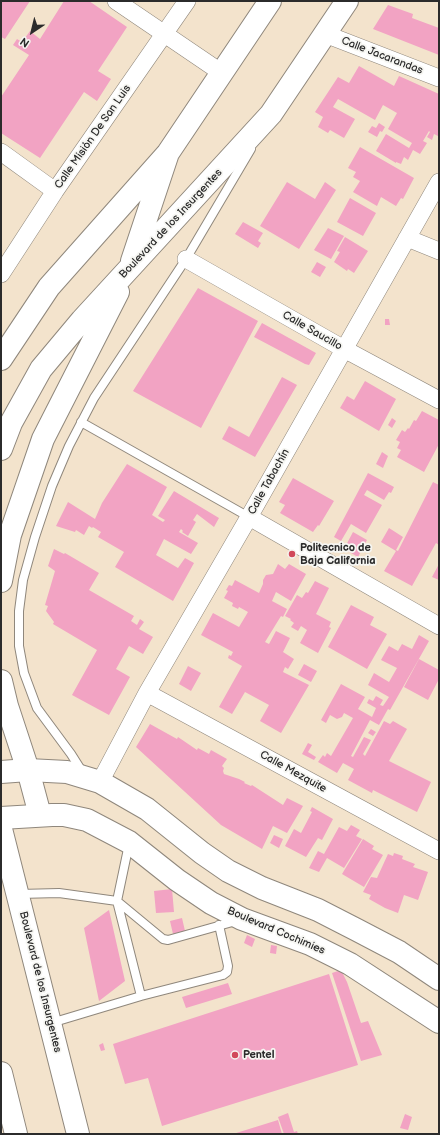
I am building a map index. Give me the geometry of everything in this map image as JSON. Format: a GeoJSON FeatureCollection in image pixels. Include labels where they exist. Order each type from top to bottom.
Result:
{"type":"FeatureCollection","features":[{"type":"Feature","properties":{"kind":"main road"},"geometry":{"type":"LineString","coordinates":[[1,359],[49,287],[168,152],[270,1]]}},
{"type":"Feature","properties":{"kind":"main road","name":"Boulevard de los Insurgentes"},"geometry":{"type":"LineString","coordinates":[[1,449],[11,423],[41,369],[82,320],[272,114],[347,1]]}},
{"type":"Feature","properties":{"kind":"main road"},"geometry":{"type":"LineString","coordinates":[[1,581],[10,535],[43,439],[130,268],[168,152]]}},
{"type":"Feature","properties":{"kind":"main road"},"geometry":{"type":"LineString","coordinates":[[1,681],[6,706],[28,770],[40,815]]}},
{"type":"Feature","properties":{"kind":"main road"},"geometry":{"type":"LineString","coordinates":[[1,772],[28,770],[67,772],[92,779],[146,809],[202,853],[228,871],[262,888],[318,910],[399,952],[439,979]]}},
{"type":"Feature","properties":{"kind":"main road","name":"Boulevard Cochimies"},"geometry":{"type":"LineString","coordinates":[[1,818],[64,815],[87,820],[129,842],[177,880],[212,903],[242,919],[310,944],[350,964],[439,1022]]}},
{"type":"Feature","properties":{"kind":"main road","name":"Boulevard de los Insurgentes"},"geometry":{"type":"LineString","coordinates":[[1,829],[78,1134]]}},
{"type":"Feature","properties":{"kind":"main road"},"geometry":{"type":"LineString","coordinates":[[1,1073],[16,1134]]}},
{"type":"Feature","properties":{"kind":"street"},"geometry":{"type":"LineString","coordinates":[[116,1],[222,73]]}},
{"type":"Feature","properties":{"kind":"street","name":"Calle Misión De San Luis"},"geometry":{"type":"LineString","coordinates":[[1,274],[186,1]]}},
{"type":"Feature","properties":{"kind":"street","name":"Calle Jacarandas"},"geometry":{"type":"LineString","coordinates":[[325,34],[439,78]]}},
{"type":"Feature","properties":{"kind":"street"},"geometry":{"type":"LineString","coordinates":[[1,152],[56,191]]}},
{"type":"Feature","properties":{"kind":"street","name":"Calle Tabachín"},"geometry":{"type":"LineString","coordinates":[[92,779],[147,693],[249,517],[439,182]]}},
{"type":"Feature","properties":{"kind":"street"},"geometry":{"type":"LineString","coordinates":[[407,238],[439,251]]}},
{"type":"Feature","properties":{"kind":"street","name":"Calle Saucillo"},"geometry":{"type":"LineString","coordinates":[[186,259],[344,349],[439,400]]}},
{"type":"Feature","properties":{"kind":"street"},"geometry":{"type":"LineString","coordinates":[[249,517],[439,626]]}},
{"type":"Feature","properties":{"kind":"street","name":"Calle Mezquite"},"geometry":{"type":"LineString","coordinates":[[147,693],[439,851]]}},
{"type":"Feature","properties":{"kind":"lane"},"geometry":{"type":"LineString","coordinates":[[92,779],[71,754],[37,708],[24,673],[19,646],[19,611],[23,580],[35,537],[52,486],[68,446],[107,378],[186,259],[272,114]]}},
{"type":"Feature","properties":{"kind":"lane"},"geometry":{"type":"LineString","coordinates":[[81,422],[249,517]]}},
{"type":"Feature","properties":{"kind":"lane"},"geometry":{"type":"LineString","coordinates":[[129,842],[117,901],[141,996]]}},
{"type":"Feature","properties":{"kind":"lane"},"geometry":{"type":"LineString","coordinates":[[18,894],[59,893],[117,901],[163,940],[168,940],[242,919]]}},
{"type":"Feature","properties":{"kind":"lane"},"geometry":{"type":"LineString","coordinates":[[50,1023],[141,996],[223,975],[227,972],[228,966],[219,925]]}},
{"type":"Feature","properties":{"kind":"building"},"geometry":{"type":"Polygon","coordinates":[[[1,1],[30,1],[5,39],[1,37],[1,1]]]}},
{"type":"Feature","properties":{"kind":"building"},"geometry":{"type":"Polygon","coordinates":[[[64,1],[89,1],[127,27],[98,71],[111,79],[97,101],[84,92],[40,158],[1,133],[1,97],[29,55],[13,45],[17,39],[22,42],[30,31],[40,39],[64,1]]]}},
{"type":"Feature","properties":{"kind":"building"},"geometry":{"type":"Polygon","coordinates":[[[388,5],[413,14],[412,18],[439,28],[439,55],[373,29],[388,5]]]}},
{"type":"Feature","properties":{"kind":"building"},"geometry":{"type":"Polygon","coordinates":[[[359,66],[394,86],[399,76],[439,94],[439,134],[438,136],[434,134],[432,140],[427,137],[430,132],[429,131],[423,141],[427,143],[420,154],[413,150],[408,160],[404,157],[401,164],[396,163],[376,151],[386,134],[409,148],[412,143],[388,129],[397,113],[383,105],[375,120],[338,99],[333,107],[355,119],[344,138],[330,130],[328,133],[318,127],[323,117],[315,112],[338,77],[349,83],[359,66]]]}},
{"type":"Feature","properties":{"kind":"building"},"geometry":{"type":"Polygon","coordinates":[[[379,123],[385,127],[382,132],[380,131],[377,137],[368,132],[372,126],[376,128],[379,123]]]}},
{"type":"Feature","properties":{"kind":"building"},"geometry":{"type":"Polygon","coordinates":[[[360,147],[414,178],[403,199],[401,198],[396,206],[381,197],[377,206],[353,192],[360,181],[353,177],[356,172],[348,168],[360,147]]]}},
{"type":"Feature","properties":{"kind":"building"},"geometry":{"type":"Polygon","coordinates":[[[287,182],[315,199],[325,182],[336,190],[299,249],[260,226],[287,182]]]}},
{"type":"Feature","properties":{"kind":"building"},"geometry":{"type":"Polygon","coordinates":[[[350,198],[376,213],[363,236],[337,222],[350,198]]]}},
{"type":"Feature","properties":{"kind":"building"},"geometry":{"type":"Polygon","coordinates":[[[243,222],[263,233],[258,241],[261,243],[258,248],[235,234],[243,222]]]}},
{"type":"Feature","properties":{"kind":"building"},"geometry":{"type":"Polygon","coordinates":[[[328,228],[344,236],[331,259],[314,250],[328,228]]]}},
{"type":"Feature","properties":{"kind":"building"},"geometry":{"type":"Polygon","coordinates":[[[345,237],[368,251],[354,273],[348,269],[347,271],[334,262],[340,252],[337,251],[345,237]]]}},
{"type":"Feature","properties":{"kind":"building"},"geometry":{"type":"Polygon","coordinates":[[[317,262],[326,267],[320,277],[311,272],[317,262]]]}},
{"type":"Feature","properties":{"kind":"building"},"geometry":{"type":"Polygon","coordinates":[[[198,288],[258,321],[201,428],[133,391],[198,288]]]}},
{"type":"Feature","properties":{"kind":"building"},"geometry":{"type":"Polygon","coordinates":[[[385,319],[389,319],[390,325],[385,325],[385,319]]]}},
{"type":"Feature","properties":{"kind":"building"},"geometry":{"type":"Polygon","coordinates":[[[262,323],[316,353],[309,365],[254,337],[262,323]]]}},
{"type":"Feature","properties":{"kind":"building"},"geometry":{"type":"Polygon","coordinates":[[[282,377],[297,385],[255,457],[222,439],[229,426],[249,437],[282,377]]]}},
{"type":"Feature","properties":{"kind":"building"},"geometry":{"type":"Polygon","coordinates":[[[365,381],[396,399],[379,431],[340,408],[347,396],[354,400],[365,381]]]}},
{"type":"Feature","properties":{"kind":"building"},"geometry":{"type":"Polygon","coordinates":[[[422,411],[439,420],[439,444],[424,472],[397,457],[401,450],[397,448],[400,442],[396,440],[402,430],[405,432],[408,428],[409,429],[414,420],[416,421],[422,411]]]}},
{"type":"Feature","properties":{"kind":"building"},"geometry":{"type":"Polygon","coordinates":[[[392,418],[396,421],[392,428],[388,425],[392,418]]]}},
{"type":"Feature","properties":{"kind":"building"},"geometry":{"type":"Polygon","coordinates":[[[382,452],[388,456],[383,468],[376,464],[382,452]]]}},
{"type":"Feature","properties":{"kind":"building"},"geometry":{"type":"Polygon","coordinates":[[[127,464],[167,487],[152,515],[163,522],[165,520],[158,516],[174,491],[219,518],[214,527],[197,514],[193,520],[196,522],[188,536],[182,532],[183,531],[181,529],[179,532],[198,543],[191,554],[164,539],[156,555],[178,568],[185,558],[194,563],[173,601],[115,567],[124,552],[98,537],[101,532],[89,526],[84,535],[76,530],[75,532],[56,526],[68,502],[95,519],[102,503],[127,464]]]}},
{"type":"Feature","properties":{"kind":"building"},"geometry":{"type":"Polygon","coordinates":[[[368,473],[394,487],[391,493],[389,492],[384,500],[367,490],[364,495],[382,505],[366,533],[351,524],[341,541],[334,537],[368,473]]]}},
{"type":"Feature","properties":{"kind":"building"},"geometry":{"type":"Polygon","coordinates":[[[293,478],[334,501],[319,526],[318,525],[313,532],[280,513],[285,505],[279,502],[293,478]]]}},
{"type":"Feature","properties":{"kind":"building"},"geometry":{"type":"Polygon","coordinates":[[[433,482],[439,485],[439,545],[436,543],[412,586],[384,571],[396,551],[381,542],[389,528],[403,537],[396,550],[398,551],[433,482]]]}},
{"type":"Feature","properties":{"kind":"building"},"geometry":{"type":"Polygon","coordinates":[[[353,532],[367,540],[358,557],[344,549],[353,532]]]}},
{"type":"Feature","properties":{"kind":"building"},"geometry":{"type":"Polygon","coordinates":[[[54,549],[64,554],[65,553],[99,573],[89,590],[134,616],[131,621],[137,625],[140,619],[144,622],[139,629],[153,637],[143,654],[129,646],[116,669],[130,677],[109,715],[72,695],[97,650],[53,624],[54,622],[46,611],[48,606],[45,605],[55,571],[48,566],[54,549]]]}},
{"type":"Feature","properties":{"kind":"building"},"geometry":{"type":"Polygon","coordinates":[[[278,564],[285,569],[289,564],[306,574],[291,601],[276,592],[272,601],[287,609],[265,642],[269,644],[276,631],[290,638],[283,652],[294,659],[288,669],[285,667],[283,672],[309,685],[281,733],[260,721],[269,705],[245,692],[232,714],[219,707],[242,666],[228,658],[233,652],[201,635],[213,613],[239,627],[248,612],[239,607],[238,609],[232,606],[233,603],[224,598],[228,591],[226,590],[229,585],[232,586],[235,580],[259,593],[266,575],[273,574],[278,564]]]}},
{"type":"Feature","properties":{"kind":"building"},"geometry":{"type":"Polygon","coordinates":[[[439,564],[439,580],[432,577],[439,564]]]}},
{"type":"Feature","properties":{"kind":"building"},"geometry":{"type":"Polygon","coordinates":[[[315,581],[329,588],[316,614],[331,622],[329,627],[331,628],[318,653],[300,643],[307,630],[301,626],[298,631],[291,627],[294,623],[290,620],[291,619],[285,616],[297,595],[302,598],[306,592],[308,593],[315,581]]]}},
{"type":"Feature","properties":{"kind":"building"},"geometry":{"type":"Polygon","coordinates":[[[351,605],[374,617],[370,625],[387,634],[367,669],[328,647],[351,605]]]}},
{"type":"Feature","properties":{"kind":"building"},"geometry":{"type":"Polygon","coordinates":[[[419,635],[429,641],[390,710],[388,709],[379,725],[370,720],[351,756],[353,757],[364,737],[371,740],[363,754],[365,756],[384,721],[390,724],[393,721],[407,729],[389,761],[431,782],[417,812],[373,790],[372,793],[348,780],[354,769],[343,763],[337,773],[318,762],[323,755],[325,757],[327,753],[331,756],[353,718],[344,713],[342,717],[337,719],[330,715],[326,723],[321,720],[341,684],[365,697],[358,709],[372,717],[376,708],[367,703],[369,699],[373,701],[376,696],[383,700],[380,705],[383,706],[389,697],[368,685],[374,673],[389,682],[397,668],[381,660],[389,646],[398,651],[402,644],[412,649],[419,635]]]}},
{"type":"Feature","properties":{"kind":"building"},"geometry":{"type":"Polygon","coordinates":[[[419,659],[439,670],[439,679],[428,700],[404,687],[419,659]]]}},
{"type":"Feature","properties":{"kind":"building"},"geometry":{"type":"Polygon","coordinates":[[[304,664],[317,671],[311,682],[298,675],[304,664]]]}},
{"type":"Feature","properties":{"kind":"building"},"geometry":{"type":"Polygon","coordinates":[[[188,666],[201,673],[191,691],[179,684],[188,666]]]}},
{"type":"Feature","properties":{"kind":"building"},"geometry":{"type":"Polygon","coordinates":[[[150,724],[177,739],[178,737],[197,750],[198,748],[209,754],[211,750],[227,759],[222,766],[224,768],[224,774],[239,779],[251,786],[252,785],[283,805],[287,798],[303,806],[287,833],[273,826],[262,849],[221,825],[136,747],[150,724]]]}},
{"type":"Feature","properties":{"kind":"building"},"geometry":{"type":"Polygon","coordinates":[[[371,729],[376,732],[373,736],[368,733],[371,729]]]}},
{"type":"Feature","properties":{"kind":"building"},"geometry":{"type":"Polygon","coordinates":[[[308,743],[312,745],[308,752],[316,757],[314,760],[302,754],[308,743]]]}},
{"type":"Feature","properties":{"kind":"building"},"geometry":{"type":"Polygon","coordinates":[[[312,807],[333,819],[322,840],[318,838],[306,857],[285,846],[294,829],[301,833],[312,812],[310,811],[312,807]]]}},
{"type":"Feature","properties":{"kind":"building"},"geometry":{"type":"Polygon","coordinates":[[[351,825],[360,830],[356,836],[362,839],[344,868],[327,858],[319,872],[309,868],[318,851],[324,854],[339,827],[347,831],[351,825]]]}},
{"type":"Feature","properties":{"kind":"building"},"geometry":{"type":"Polygon","coordinates":[[[274,835],[283,839],[279,848],[270,843],[274,835]]]}},
{"type":"Feature","properties":{"kind":"building"},"geometry":{"type":"Polygon","coordinates":[[[363,839],[374,846],[372,849],[383,855],[364,887],[342,874],[363,839]]]}},
{"type":"Feature","properties":{"kind":"building"},"geometry":{"type":"Polygon","coordinates":[[[394,853],[403,856],[402,859],[415,864],[413,867],[428,872],[418,900],[404,895],[398,913],[369,899],[371,895],[363,892],[371,877],[377,878],[388,854],[393,856],[394,853]]]}},
{"type":"Feature","properties":{"kind":"building"},"geometry":{"type":"Polygon","coordinates":[[[172,889],[174,912],[156,913],[154,891],[172,889]]]}},
{"type":"Feature","properties":{"kind":"building"},"geometry":{"type":"Polygon","coordinates":[[[109,910],[125,981],[99,1001],[84,928],[109,910]]]}},
{"type":"Feature","properties":{"kind":"building"},"geometry":{"type":"Polygon","coordinates":[[[182,918],[185,931],[173,934],[170,921],[182,918]]]}},
{"type":"Feature","properties":{"kind":"building"},"geometry":{"type":"Polygon","coordinates":[[[247,935],[255,939],[252,947],[244,943],[247,935]]]}},
{"type":"Feature","properties":{"kind":"building"},"geometry":{"type":"Polygon","coordinates":[[[271,945],[277,946],[276,954],[270,953],[271,945]]]}},
{"type":"Feature","properties":{"kind":"building"},"geometry":{"type":"Polygon","coordinates":[[[341,970],[347,982],[361,1023],[368,1021],[382,1055],[361,1061],[332,973],[341,970]]]}},
{"type":"Feature","properties":{"kind":"building","name":"Pentel"},"geometry":{"type":"Polygon","coordinates":[[[329,974],[358,1065],[162,1126],[148,1078],[125,1084],[113,1044],[329,974]]]}},
{"type":"Feature","properties":{"kind":"building"},"geometry":{"type":"Polygon","coordinates":[[[228,983],[232,994],[186,1008],[182,997],[228,983]]]}},
{"type":"Feature","properties":{"kind":"building"},"geometry":{"type":"Polygon","coordinates":[[[103,1043],[105,1050],[101,1051],[99,1045],[103,1043]]]}},
{"type":"Feature","properties":{"kind":"building"},"geometry":{"type":"Polygon","coordinates":[[[288,1113],[294,1132],[297,1131],[298,1134],[284,1134],[278,1117],[288,1113]]]}},
{"type":"Feature","properties":{"kind":"building"},"geometry":{"type":"Polygon","coordinates":[[[405,1114],[412,1117],[408,1130],[400,1128],[405,1114]]]}},
{"type":"Feature","properties":{"kind":"building"},"geometry":{"type":"Polygon","coordinates":[[[278,1120],[282,1134],[233,1134],[278,1120]]]}},
{"type":"Feature","properties":{"kind":"place","name":"Politecnico de Baja California"},"geometry":{"type":"Point","coordinates":[292,554]}},
{"type":"Feature","properties":{"kind":"place","name":"Pentel"},"geometry":{"type":"Point","coordinates":[235,1055]}}]}
